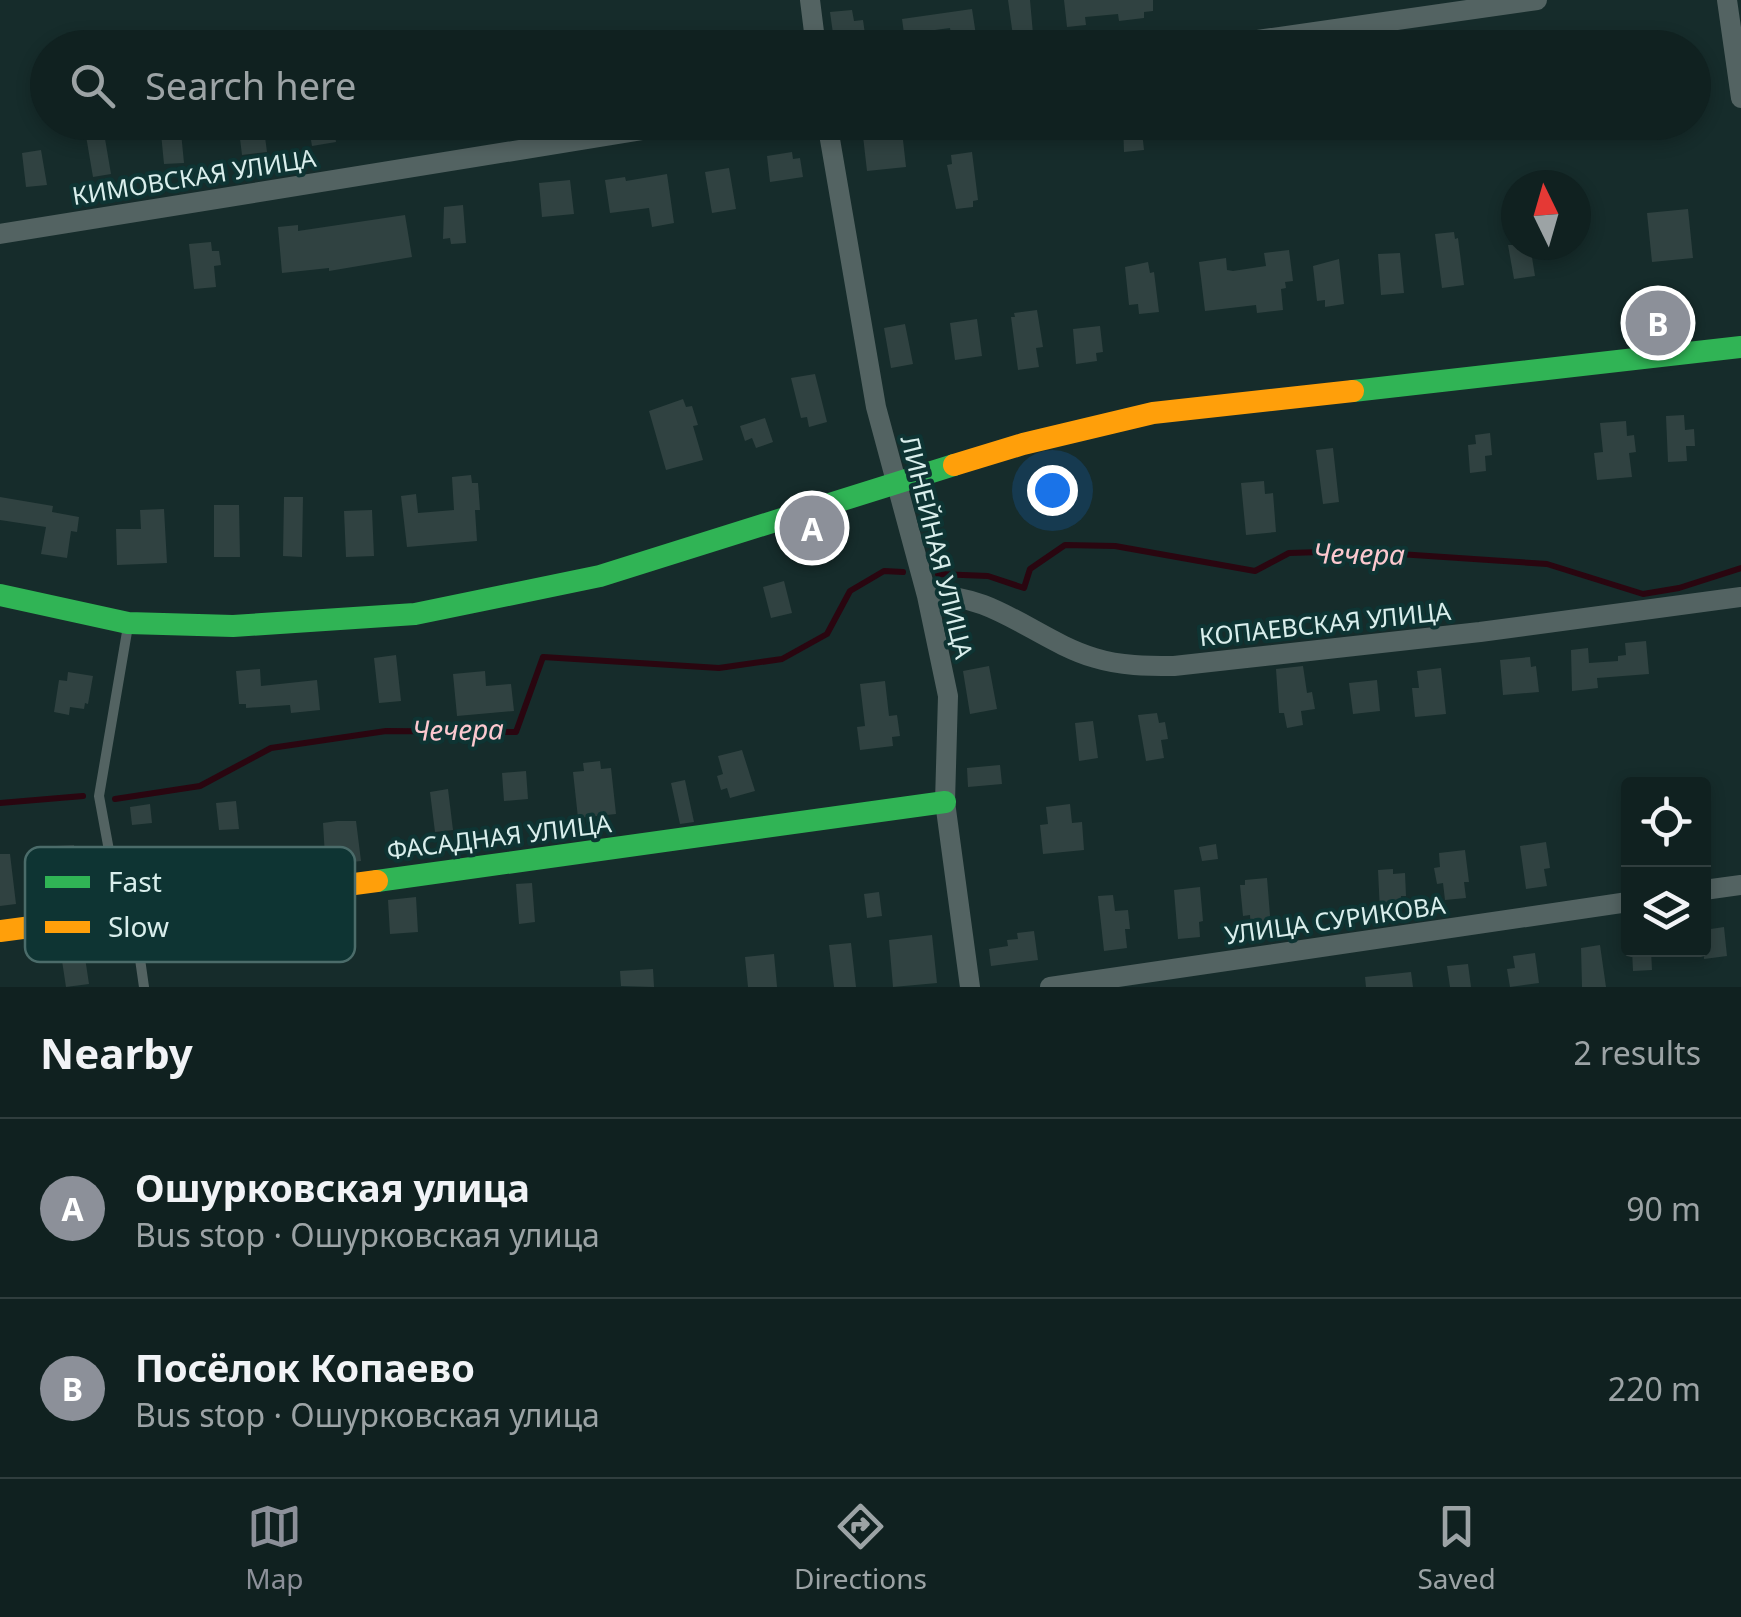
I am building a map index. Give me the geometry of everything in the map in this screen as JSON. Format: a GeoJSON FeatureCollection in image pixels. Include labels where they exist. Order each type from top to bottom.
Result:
{"type":"FeatureCollection","features":[{"type":"Feature","properties":{"kind":"street"},"geometry":{"type":"LineString","coordinates":[[810,0],[814,30]]}},
{"type":"Feature","properties":{"kind":"street"},"geometry":{"type":"LineString","coordinates":[[1328,30],[1537,0]]}},
{"type":"Feature","properties":{"kind":"street"},"geometry":{"type":"LineString","coordinates":[[1726,0],[1741,98]]}},
{"type":"Feature","properties":{"kind":"street","name":"КИМОВСКАЯ УЛИЦА"},"geometry":{"type":"LineString","coordinates":[[0,234],[581,140]]}},
{"type":"Feature","properties":{"kind":"street","name":"ЛИНЕЙНАЯ УЛИЦА"},"geometry":{"type":"LineString","coordinates":[[830,140],[876,407],[928,596],[948,696],[945,802],[970,987]]}},
{"type":"Feature","properties":{"kind":"street"},"geometry":{"type":"LineString","coordinates":[[0,595],[128,623],[233,626],[415,614],[600,576],[1023,444],[1153,413],[1741,347]]}},
{"type":"Feature","properties":{"kind":"street","name":"КОПАЕВСКАЯ УЛИЦА"},"geometry":{"type":"LineString","coordinates":[[928,596],[949,594],[976,601],[1094,658],[1132,665],[1174,666],[1480,632],[1741,597]]}},
{"type":"Feature","properties":{"kind":"street","name":"ФАСАДНАЯ УЛИЦА"},"geometry":{"type":"LineString","coordinates":[[355,884],[945,802]]}},
{"type":"Feature","properties":{"kind":"street"},"geometry":{"type":"LineString","coordinates":[[1711,889],[1741,885]]}},
{"type":"Feature","properties":{"kind":"street","name":"УЛИЦА СУРИКОВА"},"geometry":{"type":"LineString","coordinates":[[1050,987],[1621,903]]}},
{"type":"Feature","properties":{"kind":"street","name":"ФАСАДНАЯ УЛИЦА"},"geometry":{"type":"LineString","coordinates":[[0,931],[25,928]]}},
{"type":"Feature","properties":{"kind":"lane"},"geometry":{"type":"LineString","coordinates":[[108,847],[99,796],[128,623]]}},
{"type":"Feature","properties":{"kind":"lane"},"geometry":{"type":"LineString","coordinates":[[140,962],[144,987]]}},
{"type":"Feature","properties":{"kind":"building"},"geometry":{"type":"Polygon","coordinates":[[[1008,0],[1030,0],[1033,30],[1012,30],[1008,0]]]}},
{"type":"Feature","properties":{"kind":"building"},"geometry":{"type":"Polygon","coordinates":[[[1064,0],[1153,0],[1153,11],[1144,12],[1144,18],[1119,21],[1118,14],[1085,17],[1086,25],[1067,27],[1064,0]]]}},
{"type":"Feature","properties":{"kind":"building"},"geometry":{"type":"Polygon","coordinates":[[[972,9],[975,30],[904,30],[902,19],[972,9]]]}},
{"type":"Feature","properties":{"kind":"building"},"geometry":{"type":"Polygon","coordinates":[[[852,10],[854,21],[863,20],[864,30],[832,30],[830,12],[852,10]]]}},
{"type":"Feature","properties":{"kind":"building"},"geometry":{"type":"Polygon","coordinates":[[[87,140],[105,140],[111,174],[93,177],[87,140]]]}},
{"type":"Feature","properties":{"kind":"building"},"geometry":{"type":"Polygon","coordinates":[[[162,140],[182,140],[184,163],[164,164],[162,140]]]}},
{"type":"Feature","properties":{"kind":"building"},"geometry":{"type":"Polygon","coordinates":[[[240,140],[265,140],[267,152],[242,155],[240,140]]]}},
{"type":"Feature","properties":{"kind":"building"},"geometry":{"type":"Polygon","coordinates":[[[311,140],[336,140],[336,142],[312,146],[311,140]]]}},
{"type":"Feature","properties":{"kind":"building"},"geometry":{"type":"Polygon","coordinates":[[[863,140],[903,140],[906,167],[867,171],[863,140]]]}},
{"type":"Feature","properties":{"kind":"building"},"geometry":{"type":"Polygon","coordinates":[[[1124,140],[1143,140],[1144,150],[1124,152],[1124,140]]]}},
{"type":"Feature","properties":{"kind":"building"},"geometry":{"type":"Polygon","coordinates":[[[41,150],[47,185],[26,187],[22,153],[41,150]]]}},
{"type":"Feature","properties":{"kind":"building"},"geometry":{"type":"Polygon","coordinates":[[[792,152],[793,159],[800,158],[803,177],[770,182],[767,156],[792,152]]]}},
{"type":"Feature","properties":{"kind":"building"},"geometry":{"type":"Polygon","coordinates":[[[972,152],[978,200],[973,201],[973,207],[956,209],[947,165],[952,164],[951,155],[972,152]]]}},
{"type":"Feature","properties":{"kind":"building"},"geometry":{"type":"Polygon","coordinates":[[[729,168],[736,209],[712,213],[705,172],[729,168]]]}},
{"type":"Feature","properties":{"kind":"building"},"geometry":{"type":"Polygon","coordinates":[[[667,174],[674,223],[652,227],[649,208],[610,213],[605,180],[625,177],[626,181],[667,174]]]}},
{"type":"Feature","properties":{"kind":"building"},"geometry":{"type":"Polygon","coordinates":[[[570,180],[574,214],[542,217],[539,183],[570,180]]]}},
{"type":"Feature","properties":{"kind":"building"},"geometry":{"type":"Polygon","coordinates":[[[463,205],[466,243],[451,244],[450,238],[443,239],[444,207],[463,205]]]}},
{"type":"Feature","properties":{"kind":"building"},"geometry":{"type":"Polygon","coordinates":[[[1688,209],[1693,258],[1652,262],[1647,213],[1688,209]]]}},
{"type":"Feature","properties":{"kind":"building"},"geometry":{"type":"Polygon","coordinates":[[[405,215],[412,257],[329,271],[282,273],[278,227],[298,225],[298,231],[405,215]]]}},
{"type":"Feature","properties":{"kind":"building"},"geometry":{"type":"Polygon","coordinates":[[[1454,232],[1464,285],[1442,288],[1435,234],[1454,232]]]}},
{"type":"Feature","properties":{"kind":"building"},"geometry":{"type":"Polygon","coordinates":[[[211,242],[212,251],[219,251],[221,265],[214,266],[216,287],[194,289],[189,244],[211,242]]]}},
{"type":"Feature","properties":{"kind":"building"},"geometry":{"type":"Polygon","coordinates":[[[1289,250],[1293,281],[1285,282],[1286,288],[1281,289],[1283,310],[1257,313],[1256,305],[1205,311],[1199,262],[1226,258],[1227,270],[1233,271],[1266,266],[1264,253],[1289,250]]]}},
{"type":"Feature","properties":{"kind":"building"},"geometry":{"type":"Polygon","coordinates":[[[1400,253],[1404,293],[1381,295],[1378,254],[1400,253]]]}},
{"type":"Feature","properties":{"kind":"building"},"geometry":{"type":"Polygon","coordinates":[[[1339,259],[1344,304],[1325,307],[1325,300],[1317,301],[1313,266],[1339,259]]]}},
{"type":"Feature","properties":{"kind":"building"},"geometry":{"type":"Polygon","coordinates":[[[1511,260],[1532,260],[1535,276],[1514,279],[1511,260]]]}},
{"type":"Feature","properties":{"kind":"building"},"geometry":{"type":"Polygon","coordinates":[[[1148,262],[1150,273],[1154,272],[1159,312],[1139,314],[1138,304],[1129,305],[1125,267],[1148,262]]]}},
{"type":"Feature","properties":{"kind":"building"},"geometry":{"type":"Polygon","coordinates":[[[1037,310],[1043,347],[1036,348],[1039,367],[1018,370],[1011,317],[1015,317],[1014,313],[1037,310]]]}},
{"type":"Feature","properties":{"kind":"building"},"geometry":{"type":"Polygon","coordinates":[[[977,319],[982,356],[955,360],[950,323],[977,319]]]}},
{"type":"Feature","properties":{"kind":"building"},"geometry":{"type":"Polygon","coordinates":[[[905,324],[913,364],[891,368],[884,328],[905,324]]]}},
{"type":"Feature","properties":{"kind":"building"},"geometry":{"type":"Polygon","coordinates":[[[1100,326],[1103,352],[1096,353],[1097,361],[1076,364],[1073,329],[1100,326]]]}},
{"type":"Feature","properties":{"kind":"building"},"geometry":{"type":"Polygon","coordinates":[[[815,374],[827,422],[809,427],[807,417],[801,418],[791,378],[815,374]]]}},
{"type":"Feature","properties":{"kind":"building"},"geometry":{"type":"Polygon","coordinates":[[[683,399],[686,407],[692,406],[698,425],[693,426],[703,460],[666,470],[649,411],[683,399]]]}},
{"type":"Feature","properties":{"kind":"building"},"geometry":{"type":"Polygon","coordinates":[[[1684,415],[1685,430],[1694,429],[1695,446],[1686,446],[1687,461],[1668,462],[1666,416],[1684,415]]]}},
{"type":"Feature","properties":{"kind":"building"},"geometry":{"type":"Polygon","coordinates":[[[765,418],[773,442],[756,448],[752,438],[745,441],[740,426],[765,418]]]}},
{"type":"Feature","properties":{"kind":"building"},"geometry":{"type":"Polygon","coordinates":[[[1626,421],[1627,436],[1634,435],[1636,452],[1629,453],[1632,477],[1597,480],[1594,453],[1603,452],[1600,423],[1626,421]]]}},
{"type":"Feature","properties":{"kind":"building"},"geometry":{"type":"Polygon","coordinates":[[[1490,433],[1492,455],[1485,456],[1486,471],[1470,473],[1468,445],[1476,444],[1475,435],[1490,433]]]}},
{"type":"Feature","properties":{"kind":"building"},"geometry":{"type":"Polygon","coordinates":[[[1333,448],[1339,502],[1323,504],[1316,450],[1333,448]]]}},
{"type":"Feature","properties":{"kind":"building"},"geometry":{"type":"Polygon","coordinates":[[[471,475],[472,483],[478,483],[477,541],[407,547],[401,496],[416,494],[418,513],[454,510],[452,477],[471,475]]]}},
{"type":"Feature","properties":{"kind":"building"},"geometry":{"type":"Polygon","coordinates":[[[1075,481],[1077,500],[1070,501],[1071,507],[1052,509],[1049,483],[1075,481]]]}},
{"type":"Feature","properties":{"kind":"building"},"geometry":{"type":"Polygon","coordinates":[[[1264,481],[1265,494],[1273,493],[1276,532],[1246,535],[1241,483],[1264,481]]]}},
{"type":"Feature","properties":{"kind":"building"},"geometry":{"type":"Polygon","coordinates":[[[0,497],[53,506],[52,512],[79,517],[77,532],[71,531],[67,558],[41,554],[46,527],[0,520],[0,497]]]}},
{"type":"Feature","properties":{"kind":"building"},"geometry":{"type":"Polygon","coordinates":[[[284,497],[303,497],[302,557],[283,556],[284,497]]]}},
{"type":"Feature","properties":{"kind":"building"},"geometry":{"type":"Polygon","coordinates":[[[214,505],[239,505],[240,557],[214,557],[214,505]]]}},
{"type":"Feature","properties":{"kind":"building"},"geometry":{"type":"Polygon","coordinates":[[[164,509],[167,563],[117,565],[116,529],[141,529],[140,510],[164,509]]]}},
{"type":"Feature","properties":{"kind":"building"},"geometry":{"type":"Polygon","coordinates":[[[372,510],[374,556],[346,557],[344,511],[372,510]]]}},
{"type":"Feature","properties":{"kind":"building"},"geometry":{"type":"Polygon","coordinates":[[[784,581],[792,613],[771,618],[763,587],[784,581]]]}},
{"type":"Feature","properties":{"kind":"building"},"geometry":{"type":"Polygon","coordinates":[[[1646,641],[1649,674],[1597,678],[1598,688],[1572,691],[1571,650],[1588,648],[1589,663],[1618,661],[1618,656],[1626,655],[1625,643],[1646,641]]]}},
{"type":"Feature","properties":{"kind":"building"},"geometry":{"type":"Polygon","coordinates":[[[396,655],[401,701],[379,703],[374,658],[396,655]]]}},
{"type":"Feature","properties":{"kind":"building"},"geometry":{"type":"Polygon","coordinates":[[[1530,657],[1531,667],[1536,666],[1539,692],[1503,695],[1500,660],[1530,657]]]}},
{"type":"Feature","properties":{"kind":"building"},"geometry":{"type":"Polygon","coordinates":[[[989,666],[997,709],[970,714],[963,671],[989,666]]]}},
{"type":"Feature","properties":{"kind":"building"},"geometry":{"type":"Polygon","coordinates":[[[1303,666],[1307,693],[1312,692],[1315,709],[1301,711],[1303,725],[1287,728],[1284,713],[1279,713],[1276,669],[1303,666]]]}},
{"type":"Feature","properties":{"kind":"building"},"geometry":{"type":"Polygon","coordinates":[[[1441,668],[1446,714],[1415,717],[1412,688],[1419,688],[1417,671],[1441,668]]]}},
{"type":"Feature","properties":{"kind":"building"},"geometry":{"type":"Polygon","coordinates":[[[260,669],[261,686],[317,680],[320,710],[291,713],[290,705],[246,708],[246,704],[239,704],[236,671],[260,669]]]}},
{"type":"Feature","properties":{"kind":"building"},"geometry":{"type":"Polygon","coordinates":[[[485,671],[486,686],[511,684],[514,711],[457,716],[453,674],[485,671]]]}},
{"type":"Feature","properties":{"kind":"building"},"geometry":{"type":"Polygon","coordinates":[[[68,672],[93,676],[88,704],[84,709],[70,707],[69,715],[54,712],[59,680],[67,681],[68,672]]]}},
{"type":"Feature","properties":{"kind":"building"},"geometry":{"type":"Polygon","coordinates":[[[1377,680],[1380,711],[1353,714],[1349,683],[1377,680]]]}},
{"type":"Feature","properties":{"kind":"building"},"geometry":{"type":"Polygon","coordinates":[[[885,681],[889,716],[897,715],[900,736],[892,737],[893,746],[860,750],[857,727],[865,726],[860,684],[885,681]]]}},
{"type":"Feature","properties":{"kind":"building"},"geometry":{"type":"Polygon","coordinates":[[[1157,713],[1159,723],[1165,722],[1168,739],[1161,740],[1164,758],[1146,761],[1138,715],[1157,713]]]}},
{"type":"Feature","properties":{"kind":"building"},"geometry":{"type":"Polygon","coordinates":[[[1093,721],[1098,758],[1079,761],[1075,723],[1093,721]]]}},
{"type":"Feature","properties":{"kind":"building"},"geometry":{"type":"Polygon","coordinates":[[[742,750],[755,791],[730,798],[727,788],[721,790],[717,776],[723,774],[718,756],[742,750]]]}},
{"type":"Feature","properties":{"kind":"building"},"geometry":{"type":"Polygon","coordinates":[[[600,761],[601,769],[611,768],[616,814],[578,818],[573,772],[584,771],[583,763],[600,761]]]}},
{"type":"Feature","properties":{"kind":"building"},"geometry":{"type":"Polygon","coordinates":[[[1000,765],[1002,784],[968,787],[967,768],[1000,765]]]}},
{"type":"Feature","properties":{"kind":"building"},"geometry":{"type":"Polygon","coordinates":[[[526,771],[528,799],[504,801],[502,773],[526,771]]]}},
{"type":"Feature","properties":{"kind":"building"},"geometry":{"type":"Polygon","coordinates":[[[685,780],[694,822],[680,824],[671,783],[685,780]]]}},
{"type":"Feature","properties":{"kind":"building"},"geometry":{"type":"Polygon","coordinates":[[[448,789],[453,830],[435,832],[430,792],[448,789]]]}},
{"type":"Feature","properties":{"kind":"building"},"geometry":{"type":"Polygon","coordinates":[[[236,801],[239,829],[219,830],[216,803],[236,801]]]}},
{"type":"Feature","properties":{"kind":"building"},"geometry":{"type":"Polygon","coordinates":[[[150,804],[152,823],[132,825],[130,807],[150,804]]]}},
{"type":"Feature","properties":{"kind":"building"},"geometry":{"type":"Polygon","coordinates":[[[1070,804],[1072,823],[1082,822],[1084,850],[1043,854],[1040,825],[1048,824],[1046,807],[1070,804]]]}},
{"type":"Feature","properties":{"kind":"building"},"geometry":{"type":"Polygon","coordinates":[[[356,821],[361,861],[355,862],[355,847],[324,847],[323,823],[356,821]]]}},
{"type":"Feature","properties":{"kind":"building"},"geometry":{"type":"Polygon","coordinates":[[[1546,842],[1550,868],[1544,869],[1547,886],[1526,889],[1520,846],[1546,842]]]}},
{"type":"Feature","properties":{"kind":"building"},"geometry":{"type":"Polygon","coordinates":[[[1216,844],[1218,859],[1202,861],[1199,847],[1216,844]]]}},
{"type":"Feature","properties":{"kind":"building"},"geometry":{"type":"Polygon","coordinates":[[[1465,850],[1469,882],[1464,882],[1466,898],[1445,900],[1443,883],[1437,884],[1434,868],[1440,867],[1439,853],[1465,850]]]}},
{"type":"Feature","properties":{"kind":"building"},"geometry":{"type":"Polygon","coordinates":[[[0,854],[10,854],[16,904],[0,906],[0,854]]]}},
{"type":"Feature","properties":{"kind":"building"},"geometry":{"type":"Polygon","coordinates":[[[1393,869],[1393,874],[1405,873],[1402,911],[1380,912],[1378,870],[1393,869]]]}},
{"type":"Feature","properties":{"kind":"building"},"geometry":{"type":"Polygon","coordinates":[[[1267,878],[1271,928],[1251,930],[1250,915],[1243,916],[1240,885],[1245,885],[1245,880],[1267,878]]]}},
{"type":"Feature","properties":{"kind":"building"},"geometry":{"type":"Polygon","coordinates":[[[532,883],[535,922],[519,924],[516,884],[532,883]]]}},
{"type":"Feature","properties":{"kind":"building"},"geometry":{"type":"Polygon","coordinates":[[[1200,887],[1200,937],[1178,939],[1174,890],[1200,887]]]}},
{"type":"Feature","properties":{"kind":"building"},"geometry":{"type":"Polygon","coordinates":[[[879,892],[882,916],[867,918],[864,894],[879,892]]]}},
{"type":"Feature","properties":{"kind":"building"},"geometry":{"type":"Polygon","coordinates":[[[1113,895],[1115,911],[1128,910],[1127,948],[1104,951],[1098,896],[1113,895]]]}},
{"type":"Feature","properties":{"kind":"building"},"geometry":{"type":"Polygon","coordinates":[[[416,897],[418,932],[390,934],[388,900],[416,897]]]}},
{"type":"Feature","properties":{"kind":"building"},"geometry":{"type":"Polygon","coordinates":[[[1724,927],[1727,956],[1704,959],[1711,957],[1711,929],[1724,927]]]}},
{"type":"Feature","properties":{"kind":"building"},"geometry":{"type":"Polygon","coordinates":[[[1034,931],[1038,960],[991,966],[989,949],[1008,946],[1007,940],[1018,939],[1017,933],[1034,931]]]}},
{"type":"Feature","properties":{"kind":"building"},"geometry":{"type":"Polygon","coordinates":[[[932,935],[937,983],[893,987],[889,940],[932,935]]]}},
{"type":"Feature","properties":{"kind":"building"},"geometry":{"type":"Polygon","coordinates":[[[851,943],[856,987],[834,987],[829,945],[851,943]]]}},
{"type":"Feature","properties":{"kind":"building"},"geometry":{"type":"Polygon","coordinates":[[[1600,945],[1606,987],[1582,987],[1581,948],[1600,945]]]}},
{"type":"Feature","properties":{"kind":"building"},"geometry":{"type":"Polygon","coordinates":[[[1535,953],[1539,983],[1510,987],[1507,969],[1515,968],[1513,956],[1535,953]]]}},
{"type":"Feature","properties":{"kind":"building"},"geometry":{"type":"Polygon","coordinates":[[[774,954],[777,987],[748,987],[745,957],[774,954]]]}},
{"type":"Feature","properties":{"kind":"building"},"geometry":{"type":"Polygon","coordinates":[[[1632,957],[1651,957],[1652,970],[1633,971],[1632,957]]]}},
{"type":"Feature","properties":{"kind":"building"},"geometry":{"type":"Polygon","coordinates":[[[62,962],[86,962],[89,984],[66,987],[62,962]]]}},
{"type":"Feature","properties":{"kind":"building"},"geometry":{"type":"Polygon","coordinates":[[[1468,964],[1471,987],[1450,987],[1447,966],[1468,964]]]}},
{"type":"Feature","properties":{"kind":"building"},"geometry":{"type":"Polygon","coordinates":[[[653,969],[654,987],[621,986],[620,971],[653,969]]]}},
{"type":"Feature","properties":{"kind":"building"},"geometry":{"type":"Polygon","coordinates":[[[1411,972],[1413,987],[1366,987],[1365,977],[1411,972]]]}},
{"type":"Feature","properties":{"kind":"waterway","name":"Чечера"},"geometry":{"type":"LineString","coordinates":[[938,574],[988,576],[1024,588],[1030,569],[1065,545],[1115,546],[1255,571],[1289,553],[1354,551],[1547,564],[1643,594],[1679,588],[1741,568]]}},
{"type":"Feature","properties":{"kind":"waterway","name":"Чечера"},"geometry":{"type":"LineString","coordinates":[[115,799],[200,786],[271,748],[386,731],[516,732],[543,657],[719,668],[782,659],[827,634],[850,591],[884,571],[903,572]]}},
{"type":"Feature","properties":{"kind":"waterway","name":"Чечера"},"geometry":{"type":"LineString","coordinates":[[0,803],[83,796]]}},
{"type":"Feature","properties":{"kind":"traffic: fast"},"geometry":{"type":"LineString","coordinates":[[1353,391],[1741,347]]}},
{"type":"Feature","properties":{"kind":"traffic: fast"},"geometry":{"type":"LineString","coordinates":[[0,595],[128,623],[233,626],[415,614],[600,576],[954,465]]}},
{"type":"Feature","properties":{"kind":"traffic: fast"},"geometry":{"type":"LineString","coordinates":[[377,881],[945,802]]}},
{"type":"Feature","properties":{"kind":"traffic: slow"},"geometry":{"type":"LineString","coordinates":[[954,465],[1153,413],[1353,391]]}},
{"type":"Feature","properties":{"kind":"traffic: slow"},"geometry":{"type":"LineString","coordinates":[[355,884],[377,881]]}},
{"type":"Feature","properties":{"kind":"traffic: slow"},"geometry":{"type":"LineString","coordinates":[[0,931],[25,928]]}},
{"type":"Feature","properties":{"kind":"place","name":"Посёлок Копаево"},"geometry":{"type":"Point","coordinates":[1658,323]}},
{"type":"Feature","properties":{"kind":"place","name":"Ошурковская улица"},"geometry":{"type":"Point","coordinates":[812,528]}}]}
